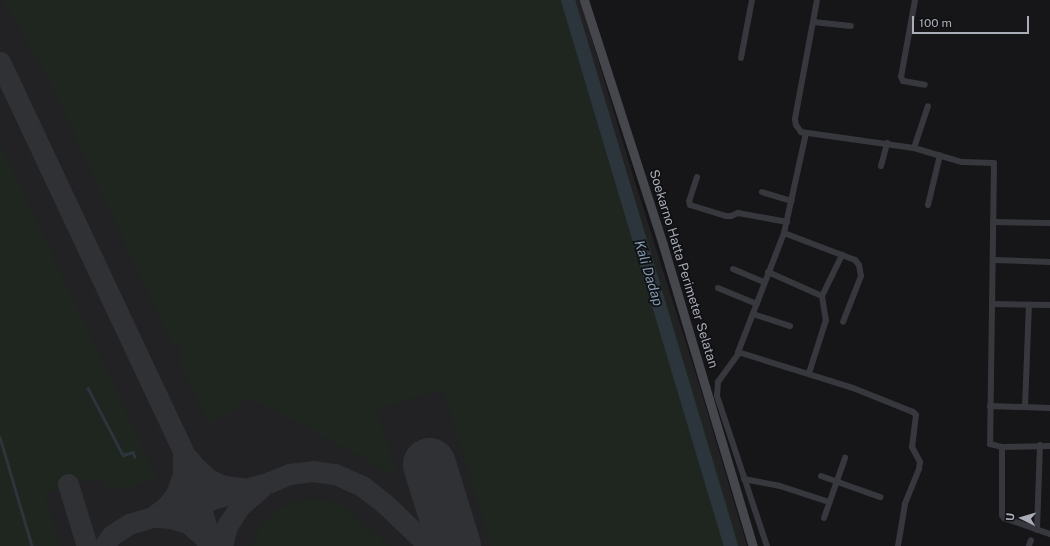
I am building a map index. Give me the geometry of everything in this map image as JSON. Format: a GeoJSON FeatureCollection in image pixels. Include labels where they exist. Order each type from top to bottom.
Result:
{"type":"FeatureCollection","features":[{"type":"Feature","properties":{"kind":"main road","name":"Soekarno Hatta Perimeter Selatan"},"geometry":{"type":"LineString","coordinates":[[584,0],[664,245],[753,546]]}},
{"type":"Feature","properties":{"kind":"street"},"geometry":{"type":"LineString","coordinates":[[740,58],[752,0]]}},
{"type":"Feature","properties":{"kind":"street"},"geometry":{"type":"LineString","coordinates":[[817,0],[796,119],[796,125],[801,132],[914,148],[962,162],[994,163],[990,444],[1002,447],[1040,445],[1050,446]]}},
{"type":"Feature","properties":{"kind":"street"},"geometry":{"type":"LineString","coordinates":[[914,0],[901,78],[903,81],[925,85]]}},
{"type":"Feature","properties":{"kind":"street"},"geometry":{"type":"LineString","coordinates":[[813,22],[851,26]]}},
{"type":"Feature","properties":{"kind":"street"},"geometry":{"type":"LineString","coordinates":[[914,148],[928,106]]}},
{"type":"Feature","properties":{"kind":"street"},"geometry":{"type":"LineString","coordinates":[[767,546],[717,396],[716,387],[739,353],[738,349],[784,233],[806,133]]}},
{"type":"Feature","properties":{"kind":"street"},"geometry":{"type":"LineString","coordinates":[[881,166],[887,143]]}},
{"type":"Feature","properties":{"kind":"street"},"geometry":{"type":"LineString","coordinates":[[928,205],[940,155]]}},
{"type":"Feature","properties":{"kind":"street"},"geometry":{"type":"LineString","coordinates":[[697,177],[689,200],[690,205],[726,216],[731,216],[738,212],[787,222]]}},
{"type":"Feature","properties":{"kind":"street"},"geometry":{"type":"LineString","coordinates":[[762,192],[792,201]]}},
{"type":"Feature","properties":{"kind":"street"},"geometry":{"type":"LineString","coordinates":[[993,222],[1050,223]]}},
{"type":"Feature","properties":{"kind":"street"},"geometry":{"type":"LineString","coordinates":[[784,233],[855,260],[861,270],[861,276],[843,322]]}},
{"type":"Feature","properties":{"kind":"street"},"geometry":{"type":"LineString","coordinates":[[809,373],[824,326],[826,313],[822,296],[842,255]]}},
{"type":"Feature","properties":{"kind":"street"},"geometry":{"type":"LineString","coordinates":[[992,260],[1050,262]]}},
{"type":"Feature","properties":{"kind":"street"},"geometry":{"type":"LineString","coordinates":[[732,269],[764,282]]}},
{"type":"Feature","properties":{"kind":"street"},"geometry":{"type":"LineString","coordinates":[[768,272],[822,296]]}},
{"type":"Feature","properties":{"kind":"street"},"geometry":{"type":"LineString","coordinates":[[718,288],[757,304]]}},
{"type":"Feature","properties":{"kind":"street"},"geometry":{"type":"LineString","coordinates":[[992,304],[1050,305]]}},
{"type":"Feature","properties":{"kind":"street"},"geometry":{"type":"LineString","coordinates":[[1025,407],[1029,305]]}},
{"type":"Feature","properties":{"kind":"street"},"geometry":{"type":"LineString","coordinates":[[753,314],[790,326]]}},
{"type":"Feature","properties":{"kind":"street"},"geometry":{"type":"LineString","coordinates":[[739,353],[809,373],[913,412],[916,415],[912,447],[920,462],[919,469],[904,504],[898,546]]}},
{"type":"Feature","properties":{"kind":"street"},"geometry":{"type":"LineString","coordinates":[[990,406],[1050,408]]}},
{"type":"Feature","properties":{"kind":"street"},"geometry":{"type":"LineString","coordinates":[[1037,530],[1040,445]]}},
{"type":"Feature","properties":{"kind":"street"},"geometry":{"type":"LineString","coordinates":[[1002,447],[1002,515],[1004,518],[1050,534]]}},
{"type":"Feature","properties":{"kind":"street"},"geometry":{"type":"LineString","coordinates":[[824,518],[845,458]]}},
{"type":"Feature","properties":{"kind":"street"},"geometry":{"type":"LineString","coordinates":[[821,476],[880,497]]}},
{"type":"Feature","properties":{"kind":"street"},"geometry":{"type":"LineString","coordinates":[[744,479],[780,486],[829,502]]}},
{"type":"Feature","properties":{"kind":"shaded area"},"geometry":{"type":"Polygon","coordinates":[[[0,0],[580,0],[635,182],[700,387],[747,546],[15,546],[0,217],[0,0]]]}},
{"type":"Feature","properties":{"kind":"shaded area"},"geometry":{"type":"Polygon","coordinates":[[[2,0],[575,0],[741,546],[491,546],[443,389],[377,409],[397,476],[246,396],[242,405],[209,424],[177,356],[182,352],[178,344],[172,345],[50,82],[2,0]]]}},
{"type":"Feature","properties":{"kind":"shaded area"},"geometry":{"type":"Polygon","coordinates":[[[0,143],[157,478],[124,489],[117,489],[109,487],[99,478],[44,493],[60,546],[0,546],[0,143]]]}},
{"type":"Feature","properties":{"kind":"shaded area"},"geometry":{"type":"Polygon","coordinates":[[[316,499],[333,502],[347,509],[389,546],[251,546],[260,526],[271,515],[285,505],[316,499]]]}},
{"type":"Feature","properties":{"kind":"waterway","name":"Kali Dadap"},"geometry":{"type":"LineString","coordinates":[[568,0],[731,546]]}},
{"type":"Feature","properties":{"kind":"waterway"},"geometry":{"type":"LineString","coordinates":[[88,388],[123,455],[133,452],[135,457]]}},
{"type":"Feature","properties":{"kind":"waterway"},"geometry":{"type":"LineString","coordinates":[[0,437],[32,546]]}},
{"type":"Feature","properties":{"kind":"taxiway"},"geometry":{"type":"LineString","coordinates":[[0,62],[187,460],[212,546]]}},
{"type":"Feature","properties":{"kind":"taxiway"},"geometry":{"type":"LineString","coordinates":[[156,514],[166,507],[176,494],[183,475],[183,457]]}},
{"type":"Feature","properties":{"kind":"taxiway"},"geometry":{"type":"LineString","coordinates":[[189,459],[195,467],[210,480],[224,486],[242,488]]}},
{"type":"Feature","properties":{"kind":"taxiway"},"geometry":{"type":"LineString","coordinates":[[104,546],[112,535],[129,524],[270,482],[289,474],[313,471],[335,474],[362,486],[384,503],[429,546]]}},
{"type":"Feature","properties":{"kind":"taxiway"},"geometry":{"type":"LineString","coordinates":[[68,484],[87,546]]}},
{"type":"Feature","properties":{"kind":"taxiway"},"geometry":{"type":"LineString","coordinates":[[222,546],[227,526],[240,506],[262,487]]}},
{"type":"Feature","properties":{"kind":"taxiway"},"geometry":{"type":"LineString","coordinates":[[157,517],[171,518],[189,524],[203,536],[210,546]]}},
{"type":"Feature","properties":{"kind":"runway"},"geometry":{"type":"LineString","coordinates":[[429,464],[454,546]]}}]}
